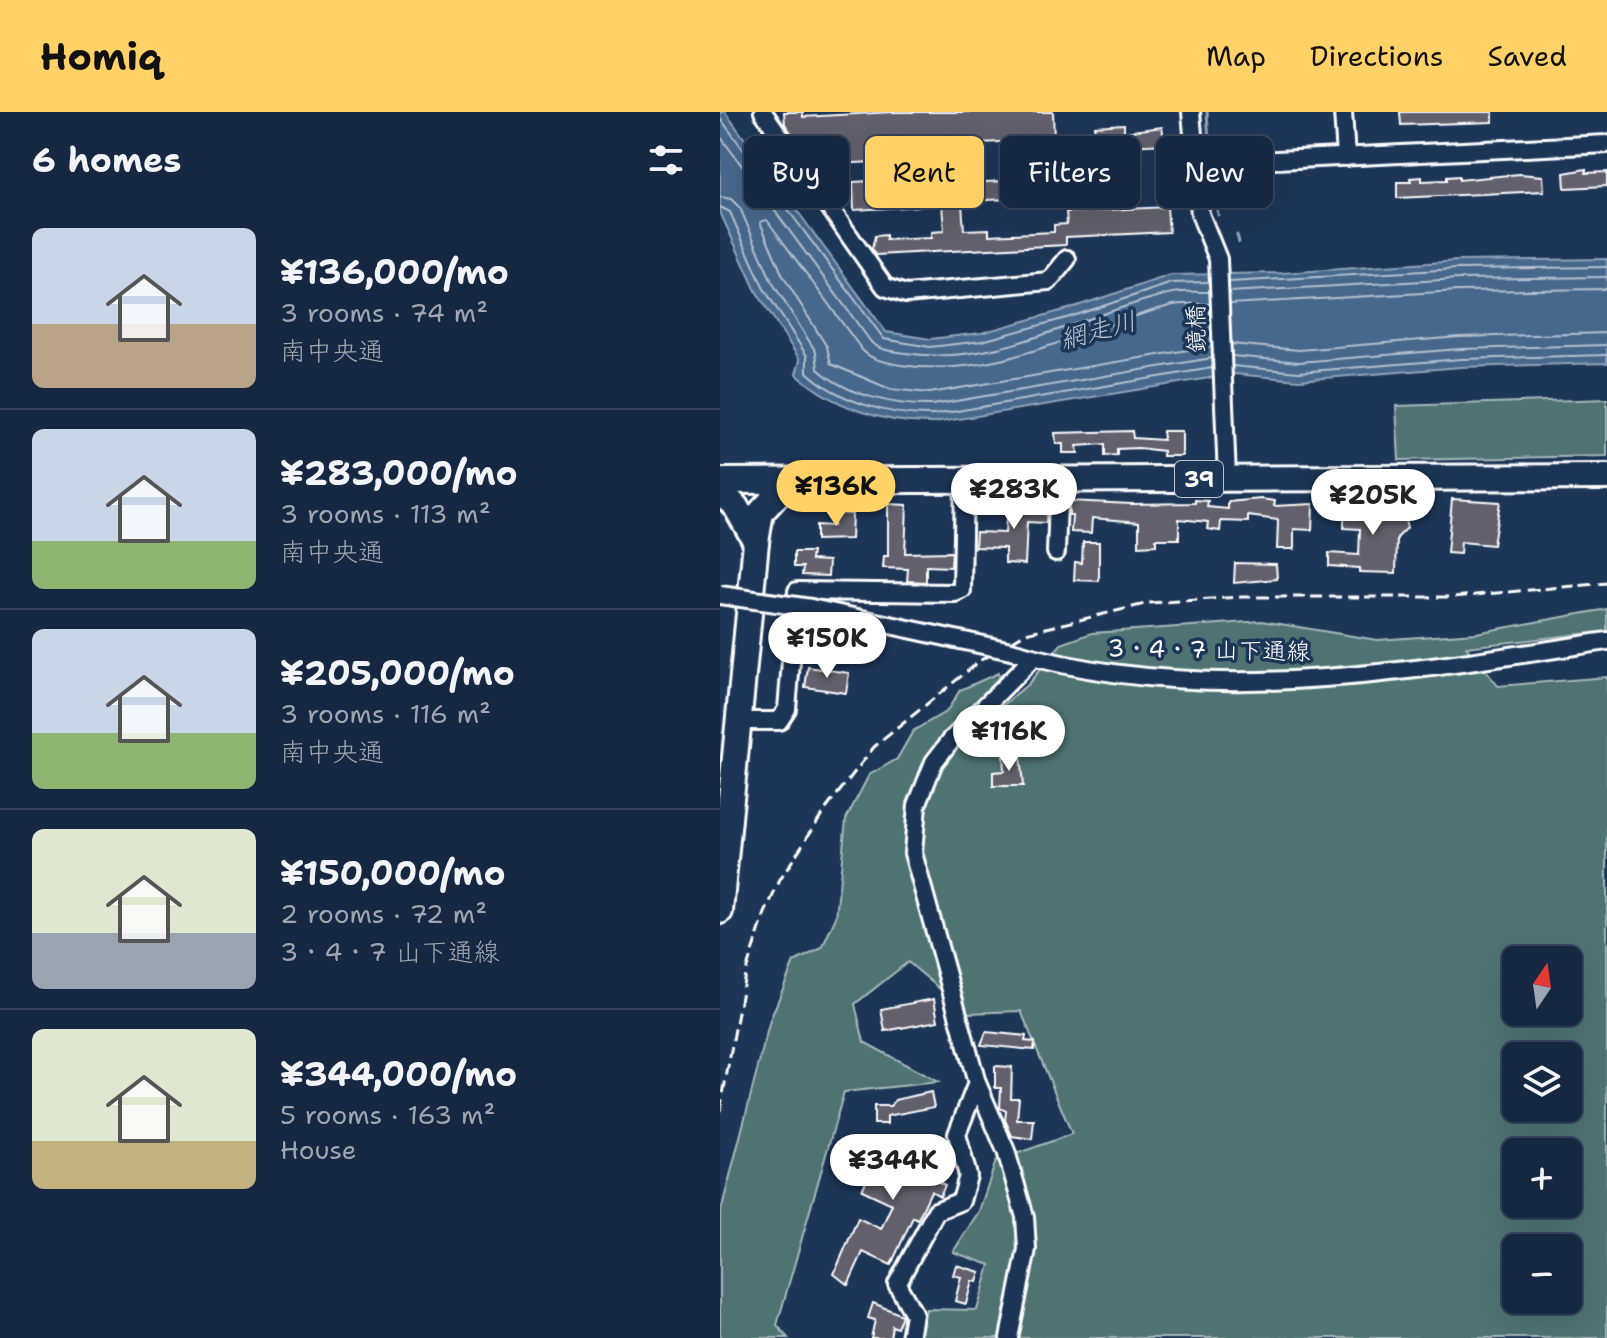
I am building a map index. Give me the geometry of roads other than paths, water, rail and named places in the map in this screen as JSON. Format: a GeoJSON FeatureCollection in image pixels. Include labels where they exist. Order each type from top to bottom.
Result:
{"type":"FeatureCollection","features":[{"type":"Feature","properties":{"kind":"highway","name":"39"},"geometry":{"type":"LineString","coordinates":[[790,481],[1607,477]]}},
{"type":"Feature","properties":{"kind":"highway"},"geometry":{"type":"LineString","coordinates":[[720,481],[790,481]]}},
{"type":"Feature","properties":{"kind":"highway"},"geometry":{"type":"LineString","coordinates":[[720,911],[733,718],[756,542],[761,512],[790,481]]}},
{"type":"Feature","properties":{"kind":"highway"},"geometry":{"type":"LineString","coordinates":[[720,490],[736,507],[756,542]]}},
{"type":"Feature","properties":{"kind":"street"},"geometry":{"type":"LineString","coordinates":[[763,112],[885,287],[906,294],[1049,281],[1067,259]]}},
{"type":"Feature","properties":{"kind":"street","name":"鏡橋"},"geometry":{"type":"LineString","coordinates":[[1191,112],[1197,136]]}},
{"type":"Feature","properties":{"kind":"street"},"geometry":{"type":"LineString","coordinates":[[1343,112],[1346,157]]}},
{"type":"Feature","properties":{"kind":"street"},"geometry":{"type":"LineString","coordinates":[[1273,161],[1607,144]]}},
{"type":"Feature","properties":{"kind":"street","name":"鏡橋"},"geometry":{"type":"LineString","coordinates":[[1201,208],[1200,214],[1218,259],[1227,478]]}},
{"type":"Feature","properties":{"kind":"street"},"geometry":{"type":"LineString","coordinates":[[733,718],[779,721],[787,709],[797,591],[955,593],[962,590],[964,479]]}},
{"type":"Feature","properties":{"kind":"street"},"geometry":{"type":"LineString","coordinates":[[1056,552],[1059,479]]}},
{"type":"Feature","properties":{"kind":"street","name":"3・4・7 山下通線"},"geometry":{"type":"LineString","coordinates":[[720,595],[811,608],[1114,675],[1306,678],[1397,672],[1607,641]]}},
{"type":"Feature","properties":{"kind":"street"},"geometry":{"type":"LineString","coordinates":[[1009,1338],[1027,1249],[1025,1217],[1006,1151],[977,1083],[913,853],[914,829],[923,785],[934,762],[951,740],[1033,658]]}},
{"type":"Feature","properties":{"kind":"street"},"geometry":{"type":"LineString","coordinates":[[910,1338],[914,1314],[897,1284],[936,1211],[961,1201],[968,1176],[957,1134],[977,1083]]}},
{"type":"Feature","properties":{"kind":"water","name":"網走川"},"geometry":{"type":"Polygon","coordinates":[[[720,112],[725,112],[744,138],[744,208],[795,208],[886,332],[930,339],[981,333],[1068,309],[1171,275],[1282,273],[1458,261],[1607,259],[1607,363],[1461,367],[1299,380],[1234,374],[934,423],[878,417],[826,396],[796,374],[800,360],[756,291],[720,212],[720,112]]]}},
{"type":"Feature","properties":{"kind":"waterway"},"geometry":{"type":"LineString","coordinates":[[1207,112],[1209,136]]}},
{"type":"Feature","properties":{"kind":"waterway"},"geometry":{"type":"LineString","coordinates":[[1217,208],[1218,215]]}},
{"type":"Feature","properties":{"kind":"waterway"},"geometry":{"type":"LineString","coordinates":[[1237,235],[1239,242]]}},
{"type":"Feature","properties":{"kind":"railway"},"geometry":{"type":"LineString","coordinates":[[720,1111],[745,974],[765,913],[780,880],[822,814],[874,747],[981,660],[1026,633],[1149,603],[1242,597],[1453,597],[1607,583]]}}]}
